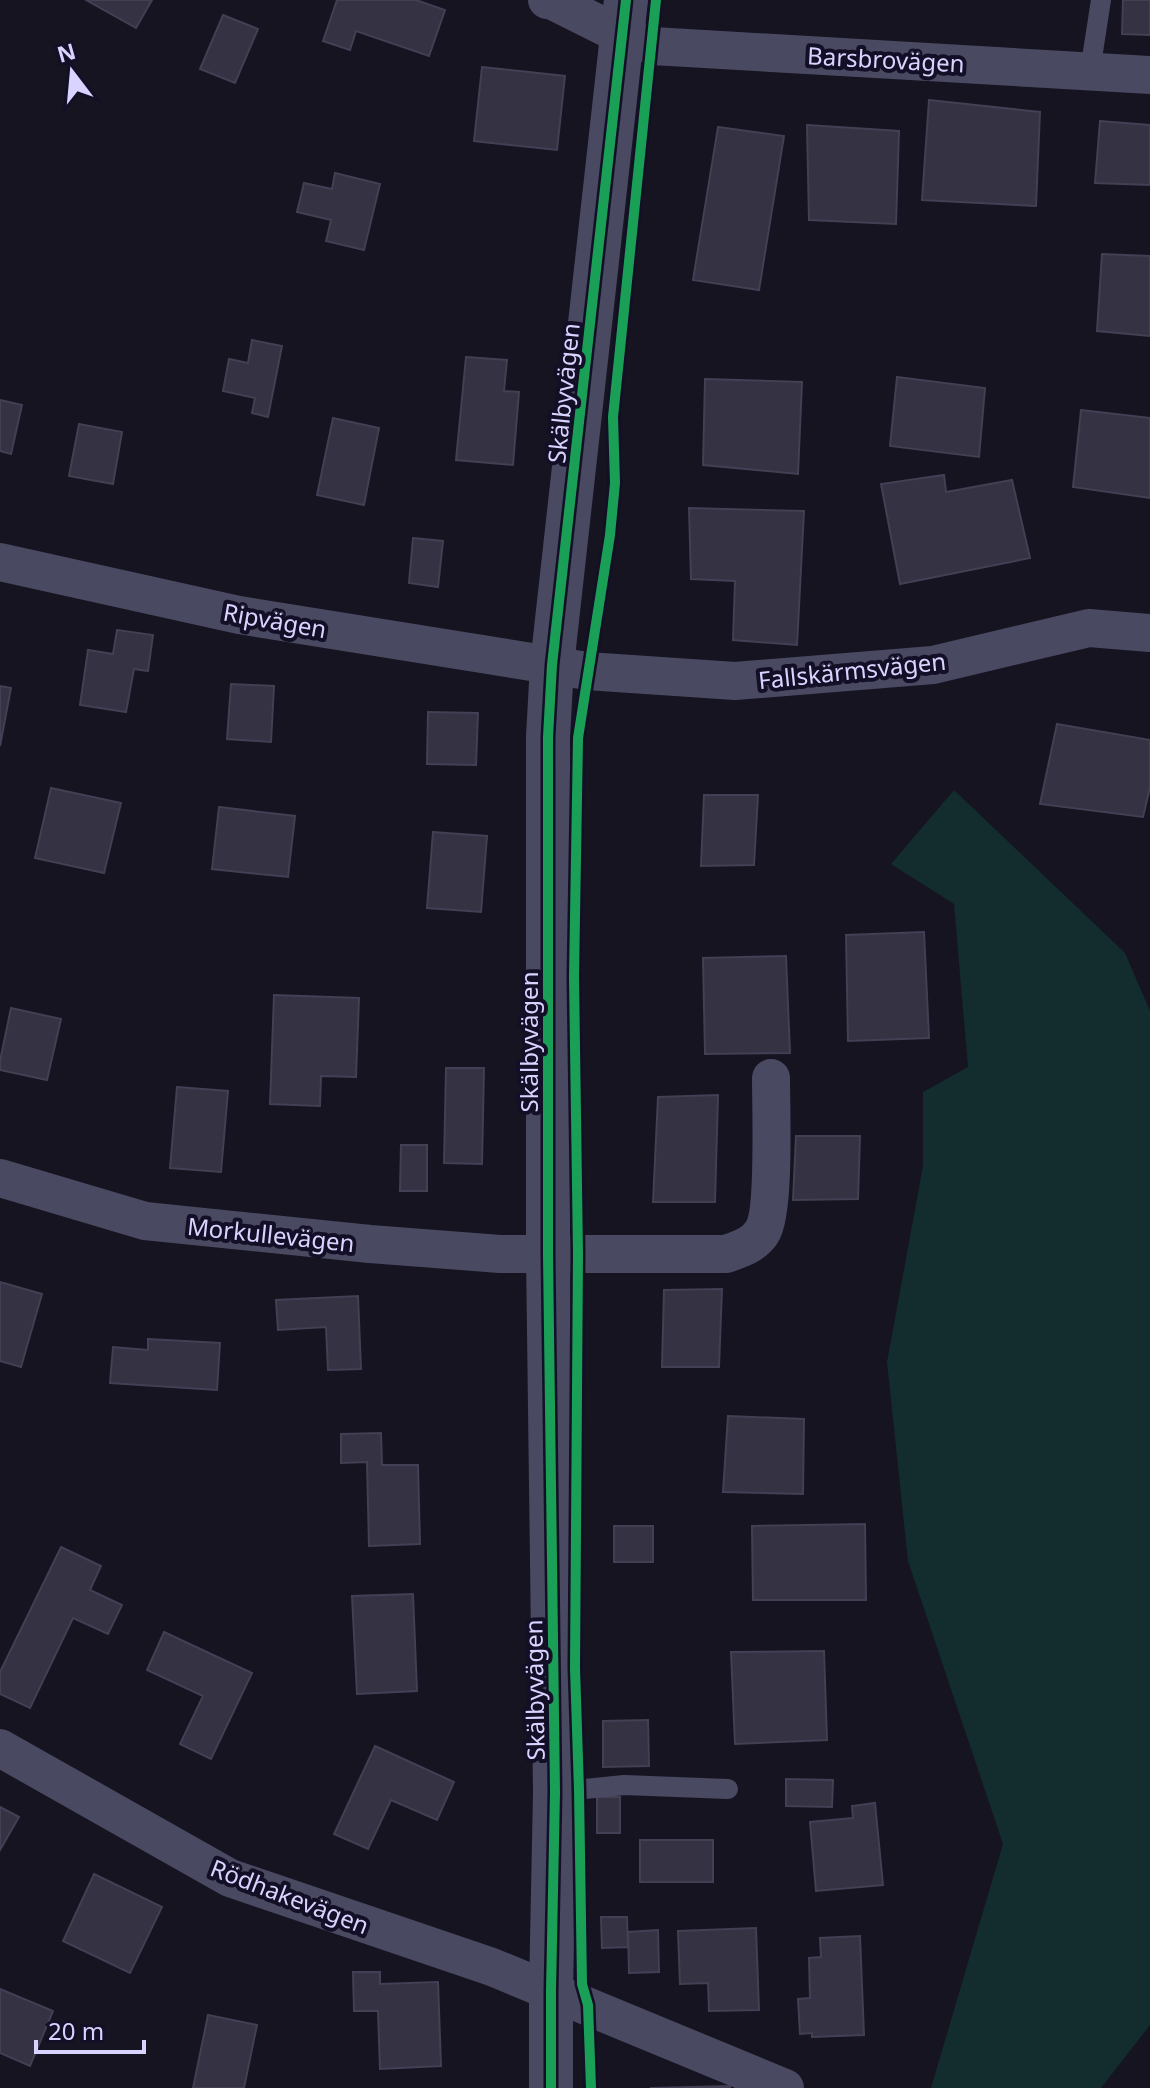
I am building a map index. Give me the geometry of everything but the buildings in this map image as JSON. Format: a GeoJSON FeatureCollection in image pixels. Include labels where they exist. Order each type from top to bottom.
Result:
{"type":"FeatureCollection","features":[{"type":"Feature","properties":{"kind":"street","name":"Barsbrovägen"},"geometry":{"type":"LineString","coordinates":[[547,0],[624,18],[653,46],[1150,75]]}},
{"type":"Feature","properties":{"kind":"street","name":"Skälbyvägen"},"geometry":{"type":"LineString","coordinates":[[551,2088],[555,1792],[548,1254],[548,737],[552,665],[624,18]]}},
{"type":"Feature","properties":{"kind":"street","name":"Ripvägen"},"geometry":{"type":"LineString","coordinates":[[0,562],[239,615],[552,665]]}},
{"type":"Feature","properties":{"kind":"street","name":"Fallskärmsvägen"},"geometry":{"type":"LineString","coordinates":[[552,665],[587,671],[735,681],[933,665],[1089,628],[1150,633]]}},
{"type":"Feature","properties":{"kind":"street","name":"Morkullevägen"},"geometry":{"type":"LineString","coordinates":[[0,1178],[145,1221],[500,1254],[726,1254],[750,1245],[764,1231],[770,1208],[771,1078]]}},
{"type":"Feature","properties":{"kind":"street","name":"Rödhakevägen"},"geometry":{"type":"LineString","coordinates":[[0,1748],[230,1878],[492,1967],[785,2088]]}},
{"type":"Feature","properties":{"kind":"lane"},"geometry":{"type":"LineString","coordinates":[[1090,71],[1101,0]]}},
{"type":"Feature","properties":{"kind":"lane"},"geometry":{"type":"LineString","coordinates":[[555,1792],[624,1785],[728,1789]]}},
{"type":"Feature","properties":{"kind":"green space"},"geometry":{"type":"Polygon","coordinates":[[[954,790],[1125,953],[1150,1011],[1150,2025],[1101,2088],[931,2088],[1003,1844],[908,1561],[887,1362],[923,1166],[923,1092],[968,1067],[954,904],[891,864],[954,790]]]}},
{"type":"Feature","properties":{"kind":"cycle path"},"geometry":{"type":"LineString","coordinates":[[551,2088],[555,1792],[548,1254],[548,737],[552,665],[626,0]]}},
{"type":"Feature","properties":{"kind":"cycle path"},"geometry":{"type":"LineString","coordinates":[[591,2088],[588,2005],[582,1984],[575,1668],[578,1254],[574,977],[578,738],[610,535],[615,483],[613,417],[656,0]]}}]}
